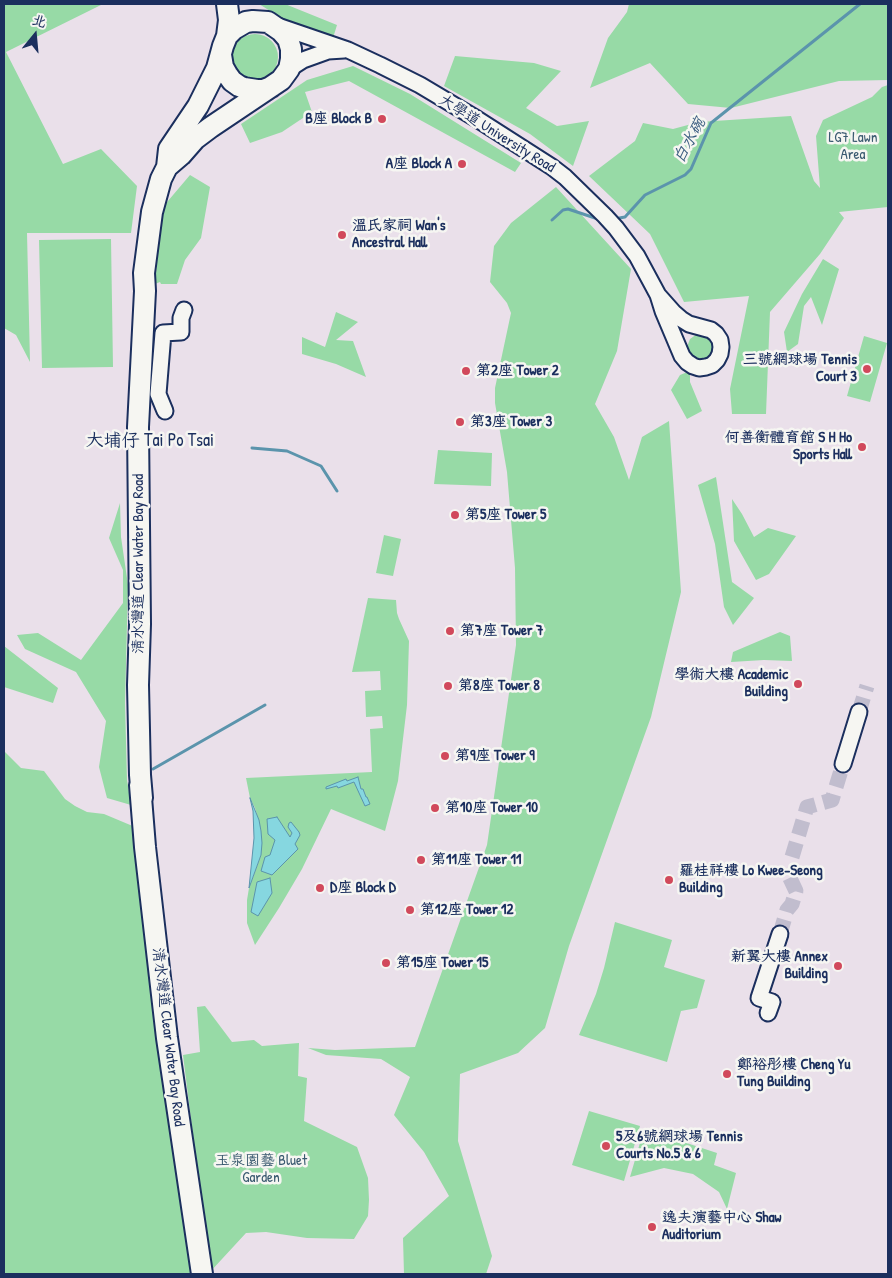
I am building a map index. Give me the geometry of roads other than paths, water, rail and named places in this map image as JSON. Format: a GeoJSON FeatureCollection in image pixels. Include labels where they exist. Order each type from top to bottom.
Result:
{"type":"FeatureCollection","features":[{"type":"Feature","properties":{"kind":"main road","name":"清水灣道 Clear Water Bay Road"},"geometry":{"type":"LineString","coordinates":[[167,168],[169,148],[198,106],[217,68],[229,20],[227,4]]}},
{"type":"Feature","properties":{"kind":"main road"},"geometry":{"type":"LineString","coordinates":[[250,4],[268,23],[282,31],[288,39],[291,49],[289,69]]}},
{"type":"Feature","properties":{"kind":"main road"},"geometry":{"type":"LineString","coordinates":[[224,46],[239,25],[253,20],[268,23]]}},
{"type":"Feature","properties":{"kind":"main road","name":"清水灣道 Clear Water Bay Road"},"geometry":{"type":"LineString","coordinates":[[224,46],[224,67],[227,74],[239,86],[250,90],[257,90],[276,85]]}},
{"type":"Feature","properties":{"kind":"main road","name":"清水灣道 Clear Water Bay Road"},"geometry":{"type":"LineString","coordinates":[[202,1274],[167,1038],[145,848],[141,792],[138,685],[140,624],[138,427],[145,291],[144,273],[152,212],[161,179],[167,168],[211,127],[276,85],[289,69]]}},
{"type":"Feature","properties":{"kind":"street","name":"大學道 University Road"},"geometry":{"type":"LineString","coordinates":[[268,23],[348,50],[420,85],[536,156],[565,178],[616,228],[637,256],[658,295],[682,356],[687,362],[699,368],[712,365],[717,360],[722,347],[716,334],[711,330],[690,324],[681,319],[658,295]]}},
{"type":"Feature","properties":{"kind":"street"},"geometry":{"type":"LineString","coordinates":[[289,69],[303,60],[328,51],[348,50]]}},
{"type":"Feature","properties":{"kind":"street"},"geometry":{"type":"LineString","coordinates":[[165,410],[158,394],[163,333],[181,332],[181,318],[184,310]]}},
{"type":"Feature","properties":{"kind":"street"},"geometry":{"type":"LineString","coordinates":[[680,349],[684,335],[697,327],[704,327]]}},
{"type":"Feature","properties":{"kind":"street"},"geometry":{"type":"LineString","coordinates":[[843,764],[859,712]]}},
{"type":"Feature","properties":{"kind":"street"},"geometry":{"type":"LineString","coordinates":[[768,1014],[772,1002],[760,998],[780,934]]}},
{"type":"Feature","properties":{"kind":"water"},"geometry":{"type":"Polygon","coordinates":[[[358,777],[361,789],[363,789],[370,804],[365,806],[354,782],[338,788],[337,786],[326,789],[326,787],[346,779],[347,781],[358,777]]]}},
{"type":"Feature","properties":{"kind":"water"},"geometry":{"type":"Polygon","coordinates":[[[250,798],[259,820],[262,843],[261,855],[249,888],[254,838],[253,811],[250,798]]]}},
{"type":"Feature","properties":{"kind":"water"},"geometry":{"type":"Polygon","coordinates":[[[277,817],[290,837],[292,833],[288,827],[291,822],[300,835],[295,844],[298,849],[272,875],[261,871],[265,857],[270,855],[275,840],[268,834],[267,819],[277,817]]]}},
{"type":"Feature","properties":{"kind":"water"},"geometry":{"type":"Polygon","coordinates":[[[270,878],[272,893],[258,916],[251,912],[257,882],[270,878]]]}},
{"type":"Feature","properties":{"kind":"waterway","name":"白水碗"},"geometry":{"type":"LineString","coordinates":[[614,219],[625,217],[645,195],[685,175],[691,169],[711,123],[860,4]]}},
{"type":"Feature","properties":{"kind":"waterway","name":"白水碗"},"geometry":{"type":"LineString","coordinates":[[552,220],[563,210],[568,209],[601,220]]}},
{"type":"Feature","properties":{"kind":"waterway"},"geometry":{"type":"LineString","coordinates":[[252,448],[287,451],[321,466],[337,491]]}},
{"type":"Feature","properties":{"kind":"waterway"},"geometry":{"type":"LineString","coordinates":[[153,769],[265,705]]}},
{"type":"Feature","properties":{"kind":"tunnel"},"geometry":{"type":"LineString","coordinates":[[859,712],[867,686]]}},
{"type":"Feature","properties":{"kind":"tunnel"},"geometry":{"type":"LineString","coordinates":[[792,857],[807,807],[832,800],[843,764]]}},
{"type":"Feature","properties":{"kind":"tunnel"},"geometry":{"type":"LineString","coordinates":[[780,934],[787,910],[792,904],[796,891],[787,872],[788,869]]}},
{"type":"Feature","properties":{"kind":"place","name":"B座 Block B"},"geometry":{"type":"Point","coordinates":[382,119]}},
{"type":"Feature","properties":{"kind":"place","name":"A座 Block A"},"geometry":{"type":"Point","coordinates":[462,164]}},
{"type":"Feature","properties":{"kind":"place","name":"溫氏家祠 Wan's Ancestral Hall"},"geometry":{"type":"Point","coordinates":[342,235]}},
{"type":"Feature","properties":{"kind":"place","name":"三號網球場 Tennis Court 3"},"geometry":{"type":"Point","coordinates":[867,369]}},
{"type":"Feature","properties":{"kind":"place","name":"第2座 Tower 2"},"geometry":{"type":"Point","coordinates":[466,371]}},
{"type":"Feature","properties":{"kind":"place","name":"第3座 Tower 3"},"geometry":{"type":"Point","coordinates":[460,422]}},
{"type":"Feature","properties":{"kind":"place","name":"何善衡體育館 S H Ho Sports Hall"},"geometry":{"type":"Point","coordinates":[862,447]}},
{"type":"Feature","properties":{"kind":"place","name":"第5座 Tower 5"},"geometry":{"type":"Point","coordinates":[455,515]}},
{"type":"Feature","properties":{"kind":"place","name":"第7座 Tower 7"},"geometry":{"type":"Point","coordinates":[450,631]}},
{"type":"Feature","properties":{"kind":"place","name":"學術大樓 Academic Building"},"geometry":{"type":"Point","coordinates":[798,684]}},
{"type":"Feature","properties":{"kind":"place","name":"第8座 Tower 8"},"geometry":{"type":"Point","coordinates":[448,686]}},
{"type":"Feature","properties":{"kind":"place","name":"第9座 Tower 9"},"geometry":{"type":"Point","coordinates":[445,756]}},
{"type":"Feature","properties":{"kind":"place","name":"第10座 Tower 10"},"geometry":{"type":"Point","coordinates":[435,808]}},
{"type":"Feature","properties":{"kind":"place","name":"第11座 Tower 11"},"geometry":{"type":"Point","coordinates":[421,860]}},
{"type":"Feature","properties":{"kind":"place","name":"羅桂祥樓 Lo Kwee-Seong Building"},"geometry":{"type":"Point","coordinates":[669,880]}},
{"type":"Feature","properties":{"kind":"place","name":"D座 Block D"},"geometry":{"type":"Point","coordinates":[320,888]}},
{"type":"Feature","properties":{"kind":"place","name":"第12座 Tower 12"},"geometry":{"type":"Point","coordinates":[410,910]}},
{"type":"Feature","properties":{"kind":"place","name":"第15座 Tower 15"},"geometry":{"type":"Point","coordinates":[386,963]}},
{"type":"Feature","properties":{"kind":"place","name":"新翼大樓 Annex Building"},"geometry":{"type":"Point","coordinates":[838,966]}},
{"type":"Feature","properties":{"kind":"place","name":"鄭裕彤樓 Cheng Yu Tung Building"},"geometry":{"type":"Point","coordinates":[727,1074]}},
{"type":"Feature","properties":{"kind":"place","name":"5及6號網球場 Tennis Courts No.5 & 6"},"geometry":{"type":"Point","coordinates":[606,1146]}},
{"type":"Feature","properties":{"kind":"place","name":"逸夫演藝中心 Shaw Auditorium"},"geometry":{"type":"Point","coordinates":[652,1227]}},
{"type":"Feature","properties":{"kind":"district","name":"大埔仔 Tai Po Tsai"},"geometry":{"type":"Point","coordinates":[150,441]}},
{"type":"Feature","properties":{"kind":"park label","name":"LG7 Lawn Area"},"geometry":{"type":"Point","coordinates":[853,146]}},
{"type":"Feature","properties":{"kind":"park label","name":"玉泉園藝 Bluet Garden"},"geometry":{"type":"Point","coordinates":[261,1170]}}]}
